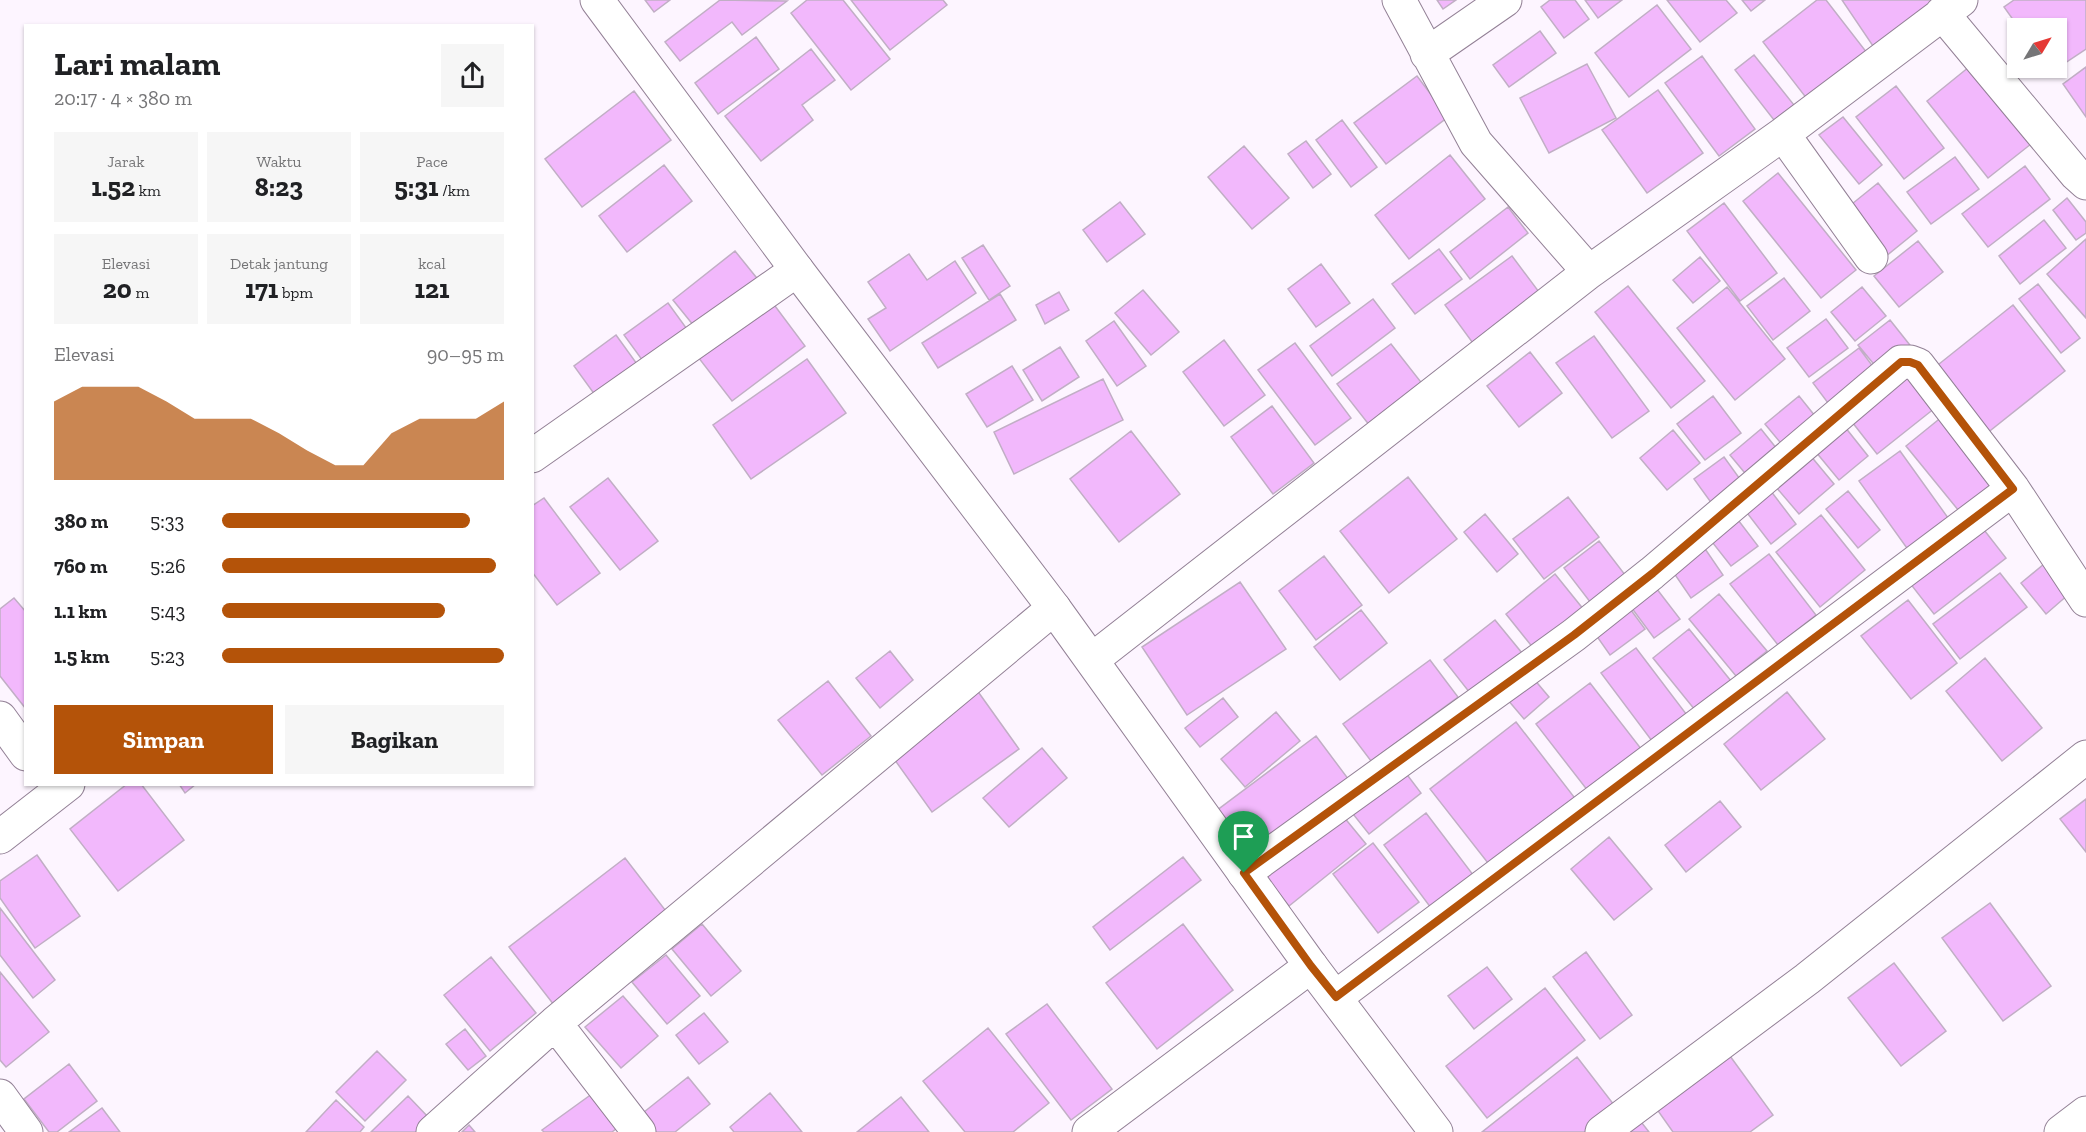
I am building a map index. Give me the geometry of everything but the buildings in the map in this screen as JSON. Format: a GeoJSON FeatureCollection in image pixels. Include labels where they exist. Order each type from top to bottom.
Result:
{"type":"FeatureCollection","features":[{"type":"Feature","properties":{"kind":"street"},"geometry":{"type":"LineString","coordinates":[[597,0],[797,270],[1093,659],[1311,966],[1436,1132]]}},
{"type":"Feature","properties":{"kind":"street"},"geometry":{"type":"LineString","coordinates":[[1399,0],[1476,143],[1589,272]]}},
{"type":"Feature","properties":{"kind":"street"},"geometry":{"type":"LineString","coordinates":[[1427,54],[1505,0]]}},
{"type":"Feature","properties":{"kind":"street"},"geometry":{"type":"LineString","coordinates":[[1093,659],[1589,272],[1783,134],[1951,6],[2076,174],[2086,183]]}},
{"type":"Feature","properties":{"kind":"street"},"geometry":{"type":"LineString","coordinates":[[1783,134],[1871,257]]}},
{"type":"Feature","properties":{"kind":"street"},"geometry":{"type":"LineString","coordinates":[[534,455],[797,270]]}},
{"type":"Feature","properties":{"kind":"street"},"geometry":{"type":"LineString","coordinates":[[1244,873],[1574,635],[1653,573],[1901,362],[1918,365],[2013,489],[2086,600]]}},
{"type":"Feature","properties":{"kind":"street"},"geometry":{"type":"LineString","coordinates":[[1336,997],[2013,489]]}},
{"type":"Feature","properties":{"kind":"street"},"geometry":{"type":"LineString","coordinates":[[433,1132],[555,1023],[1054,608]]}},
{"type":"Feature","properties":{"kind":"street"},"geometry":{"type":"LineString","coordinates":[[0,718],[24,751]]}},
{"type":"Feature","properties":{"kind":"street"},"geometry":{"type":"LineString","coordinates":[[1602,1132],[1807,979],[2086,757]]}},
{"type":"Feature","properties":{"kind":"street"},"geometry":{"type":"LineString","coordinates":[[0,837],[56,788]]}},
{"type":"Feature","properties":{"kind":"street"},"geometry":{"type":"LineString","coordinates":[[1089,1132],[1311,966]]}},
{"type":"Feature","properties":{"kind":"street"},"geometry":{"type":"LineString","coordinates":[[555,1023],[639,1132]]}},
{"type":"Feature","properties":{"kind":"street"},"geometry":{"type":"LineString","coordinates":[[0,1096],[26,1132]]}},
{"type":"Feature","properties":{"kind":"street"},"geometry":{"type":"LineString","coordinates":[[2061,1132],[2086,1113]]}},
{"type":"Feature","properties":{"kind":"route"},"geometry":{"type":"LineString","coordinates":[[1901,362],[1918,365],[2013,489],[1336,997],[1244,873],[1574,635],[1653,573],[1901,362]]}}]}
